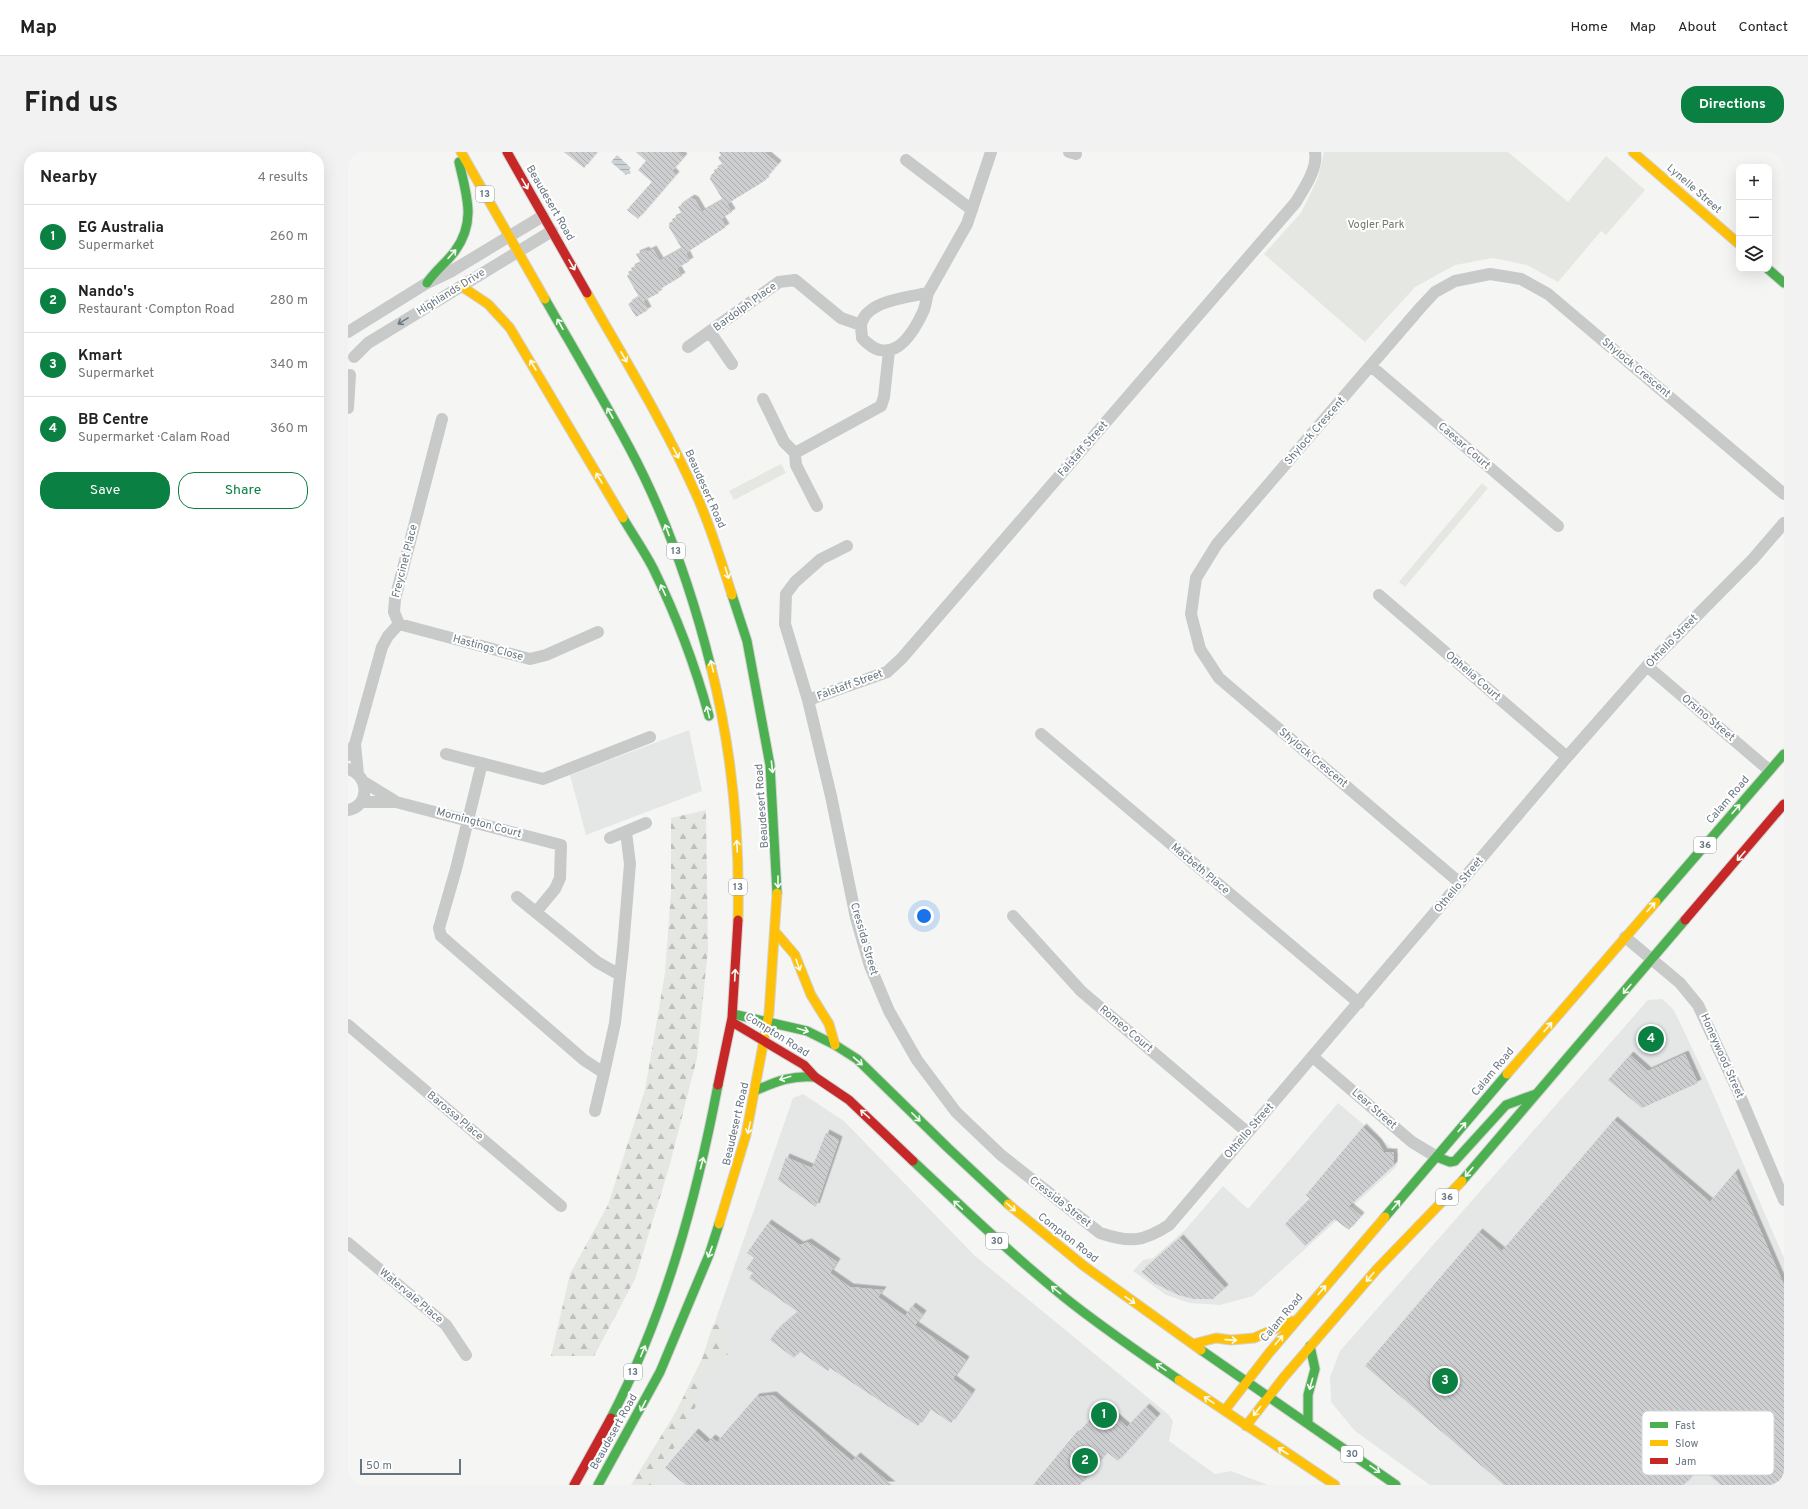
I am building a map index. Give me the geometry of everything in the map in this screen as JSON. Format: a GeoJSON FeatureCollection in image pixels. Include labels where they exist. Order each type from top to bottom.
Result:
{"type":"FeatureCollection","features":[{"type":"Feature","properties":{"kind":"main road"},"geometry":{"type":"LineString","coordinates":[[427,283],[461,243],[469,222],[468,198],[462,182],[457,152]]}},
{"type":"Feature","properties":{"kind":"main road","name":"Beaudesert Road"},"geometry":{"type":"LineString","coordinates":[[461,152],[518,250],[650,487],[680,562],[699,619],[721,705],[730,760],[738,874],[738,916],[732,1018],[703,1157],[668,1283],[654,1324],[609,1422],[574,1485]]}},
{"type":"Feature","properties":{"kind":"main road","name":"Beaudesert Road"},"geometry":{"type":"LineString","coordinates":[[507,152],[652,407],[685,470],[706,515],[738,607],[763,708],[772,763],[778,860],[777,934],[772,997],[757,1090],[740,1162],[727,1204],[684,1321],[641,1410],[598,1485]]}},
{"type":"Feature","properties":{"kind":"main road","name":"Lynelle Street"},"geometry":{"type":"LineString","coordinates":[[1632,152],[1736,241]]}},
{"type":"Feature","properties":{"kind":"main road"},"geometry":{"type":"LineString","coordinates":[[1771,272],[1784,283]]}},
{"type":"Feature","properties":{"kind":"main road"},"geometry":{"type":"LineString","coordinates":[[460,286],[478,295],[489,303],[510,328],[652,567],[690,655],[701,687],[711,728]]}},
{"type":"Feature","properties":{"kind":"main road"},"geometry":{"type":"LineString","coordinates":[[717,740],[730,760]]}},
{"type":"Feature","properties":{"kind":"main road","name":"Calam Road"},"geometry":{"type":"LineString","coordinates":[[1225,1410],[1246,1381],[1297,1320],[1784,754]]}},
{"type":"Feature","properties":{"kind":"main road","name":"36"},"geometry":{"type":"LineString","coordinates":[[1246,1426],[1268,1396],[1310,1346],[1377,1269],[1450,1194],[1784,804]]}},
{"type":"Feature","properties":{"kind":"main road"},"geometry":{"type":"LineString","coordinates":[[777,934],[794,955],[811,995],[829,1024],[835,1045]]}},
{"type":"Feature","properties":{"kind":"main road","name":"Compton Road"},"geometry":{"type":"LineString","coordinates":[[732,1018],[768,1022],[807,1031],[835,1045],[857,1059],[972,1170],[1041,1232],[1111,1286],[1396,1485]]}},
{"type":"Feature","properties":{"kind":"main road","name":"Compton Road"},"geometry":{"type":"LineString","coordinates":[[732,1018],[804,1065],[815,1076],[849,1100],[974,1219],[1064,1297],[1141,1354],[1335,1485]]}},
{"type":"Feature","properties":{"kind":"main road"},"geometry":{"type":"LineString","coordinates":[[757,1090],[786,1077],[800,1075],[815,1076]]}},
{"type":"Feature","properties":{"kind":"main road"},"geometry":{"type":"LineString","coordinates":[[1437,1157],[1450,1162],[1458,1159],[1506,1105],[1536,1094]]}},
{"type":"Feature","properties":{"kind":"main road"},"geometry":{"type":"LineString","coordinates":[[1193,1344],[1216,1338],[1231,1340],[1254,1338],[1263,1335],[1283,1324],[1297,1320]]}},
{"type":"Feature","properties":{"kind":"main road"},"geometry":{"type":"LineString","coordinates":[[1308,1424],[1308,1395],[1315,1368],[1310,1346]]}},
{"type":"Feature","properties":{"kind":"street"},"geometry":{"type":"LineString","coordinates":[[928,293],[889,301],[873,308],[866,314],[861,325],[862,338],[871,347],[888,351],[905,341],[924,311],[928,293],[967,224],[992,152]]}},
{"type":"Feature","properties":{"kind":"street","name":"Falstaff Street"},"geometry":{"type":"LineString","coordinates":[[808,700],[887,672],[902,658],[1296,202],[1310,178],[1316,157],[1315,152]]}},
{"type":"Feature","properties":{"kind":"street"},"geometry":{"type":"LineString","coordinates":[[906,160],[972,210]]}},
{"type":"Feature","properties":{"kind":"street","name":"Highlands Drive"},"geometry":{"type":"LineString","coordinates":[[348,332],[427,283],[450,272],[543,216]]}},
{"type":"Feature","properties":{"kind":"street","name":"Highlands Drive"},"geometry":{"type":"LineString","coordinates":[[351,352],[518,250],[552,231]]}},
{"type":"Feature","properties":{"kind":"street","name":"Shylock Crescent"},"geometry":{"type":"LineString","coordinates":[[1460,883],[1219,678],[1200,649],[1191,614],[1196,578],[1218,544],[1435,292],[1455,281],[1490,274],[1521,279],[1548,294],[1784,494]]}},
{"type":"Feature","properties":{"kind":"street","name":"Bardolph Place"},"geometry":{"type":"LineString","coordinates":[[688,347],[779,282],[795,280],[841,318],[861,325]]}},
{"type":"Feature","properties":{"kind":"street","name":"Bardolph Place"},"geometry":{"type":"LineString","coordinates":[[710,332],[732,364]]}},
{"type":"Feature","properties":{"kind":"street"},"geometry":{"type":"LineString","coordinates":[[795,453],[881,406],[884,397],[888,351]]}},
{"type":"Feature","properties":{"kind":"street"},"geometry":{"type":"LineString","coordinates":[[348,408],[349,375],[353,369],[351,352]]}},
{"type":"Feature","properties":{"kind":"street","name":"Caesar Court"},"geometry":{"type":"LineString","coordinates":[[1371,366],[1558,526]]}},
{"type":"Feature","properties":{"kind":"street"},"geometry":{"type":"LineString","coordinates":[[763,399],[784,442],[795,453],[796,465],[817,506]]}},
{"type":"Feature","properties":{"kind":"street","name":"Freycinet Place"},"geometry":{"type":"LineString","coordinates":[[398,624],[394,612],[395,599],[442,419]]}},
{"type":"Feature","properties":{"kind":"street","name":"Othello Street"},"geometry":{"type":"LineString","coordinates":[[1133,1240],[1152,1236],[1169,1225],[1567,757],[1647,666],[1753,559],[1784,523]]}},
{"type":"Feature","properties":{"kind":"street","name":"Cressida Street"},"geometry":{"type":"LineString","coordinates":[[847,546],[821,559],[795,582],[786,594],[784,624],[808,700],[831,796],[856,918],[870,966],[889,1011],[917,1060],[956,1112],[1001,1155],[1100,1233],[1117,1239],[1133,1240]]}},
{"type":"Feature","properties":{"kind":"street","name":"Ophelia Court"},"geometry":{"type":"LineString","coordinates":[[1379,595],[1567,757]]}},
{"type":"Feature","properties":{"kind":"street"},"geometry":{"type":"LineString","coordinates":[[348,755],[355,744],[382,647],[388,636],[398,624]]}},
{"type":"Feature","properties":{"kind":"street","name":"Hastings Close"},"geometry":{"type":"LineString","coordinates":[[398,624],[530,659],[546,655],[598,632]]}},
{"type":"Feature","properties":{"kind":"street","name":"Orsino Street"},"geometry":{"type":"LineString","coordinates":[[1647,666],[1770,770]]}},
{"type":"Feature","properties":{"kind":"street","name":"Macbeth Place"},"geometry":{"type":"LineString","coordinates":[[1041,734],[1359,1003]]}},
{"type":"Feature","properties":{"kind":"street"},"geometry":{"type":"LineString","coordinates":[[446,754],[543,779],[650,737]]}},
{"type":"Feature","properties":{"kind":"street"},"geometry":{"type":"LineString","coordinates":[[352,808],[364,796],[357,775],[355,744]]}},
{"type":"Feature","properties":{"kind":"street"},"geometry":{"type":"LineString","coordinates":[[482,763],[439,928],[441,936],[584,1060],[604,1073]]}},
{"type":"Feature","properties":{"kind":"street","name":"Mornington Court"},"geometry":{"type":"LineString","coordinates":[[357,775],[396,802],[561,844],[560,878],[555,889],[536,912]]}},
{"type":"Feature","properties":{"kind":"street","name":"Mornington Court"},"geometry":{"type":"LineString","coordinates":[[352,808],[396,802]]}},
{"type":"Feature","properties":{"kind":"street"},"geometry":{"type":"LineString","coordinates":[[610,838],[646,823]]}},
{"type":"Feature","properties":{"kind":"street"},"geometry":{"type":"LineString","coordinates":[[595,1111],[615,1023],[630,864],[626,832]]}},
{"type":"Feature","properties":{"kind":"street"},"geometry":{"type":"LineString","coordinates":[[517,897],[597,962],[620,975]]}},
{"type":"Feature","properties":{"kind":"street","name":"Romeo Court"},"geometry":{"type":"LineString","coordinates":[[1013,916],[1081,991],[1247,1132]]}},
{"type":"Feature","properties":{"kind":"street","name":"Honeywood Street"},"geometry":{"type":"LineString","coordinates":[[1625,937],[1680,984],[1698,1005],[1738,1091],[1784,1200]]}},
{"type":"Feature","properties":{"kind":"street","name":"Barossa Place"},"geometry":{"type":"LineString","coordinates":[[348,1025],[561,1206]]}},
{"type":"Feature","properties":{"kind":"street","name":"Lear Street"},"geometry":{"type":"LineString","coordinates":[[1313,1057],[1412,1142],[1437,1157]]}},
{"type":"Feature","properties":{"kind":"street","name":"Watervale Place"},"geometry":{"type":"LineString","coordinates":[[348,1243],[446,1325],[466,1355]]}},
{"type":"Feature","properties":{"kind":"shaded area"},"geometry":{"type":"Polygon","coordinates":[[[617,155],[631,168],[629,170],[631,172],[630,174],[626,175],[611,162],[617,155]]]}},
{"type":"Feature","properties":{"kind":"shaded area"},"geometry":{"type":"Polygon","coordinates":[[[689,730],[702,791],[586,835],[570,775],[689,730]]]}},
{"type":"Feature","properties":{"kind":"shaded area"},"geometry":{"type":"Polygon","coordinates":[[[1662,999],[1674,1010],[1708,1082],[1784,1258],[1784,1485],[1430,1485],[1355,1431],[1331,1402],[1330,1377],[1340,1351],[1648,1000],[1662,999]]]}},
{"type":"Feature","properties":{"kind":"shaded area"},"geometry":{"type":"Polygon","coordinates":[[[803,1094],[844,1121],[975,1256],[1168,1414],[1173,1421],[1169,1441],[1215,1474],[1231,1471],[1268,1485],[640,1485],[702,1359],[793,1098],[803,1094]]]}},
{"type":"Feature","properties":{"kind":"shaded area"},"geometry":{"type":"Polygon","coordinates":[[[1338,1103],[1399,1154],[1396,1167],[1253,1296],[1220,1305],[1190,1303],[1166,1295],[1133,1271],[1143,1260],[1153,1258],[1185,1230],[1223,1186],[1248,1209],[1338,1103]]]}},
{"type":"Feature","properties":{"kind":"green space","name":"Vogler Park"},"geometry":{"type":"Polygon","coordinates":[[[1324,152],[1508,152],[1568,202],[1606,156],[1645,190],[1606,235],[1601,231],[1558,282],[1527,265],[1493,258],[1455,265],[1415,287],[1365,342],[1264,254],[1301,213],[1318,178],[1324,152]]]}},
{"type":"Feature","properties":{"kind":"green space"},"geometry":{"type":"Polygon","coordinates":[[[781,464],[786,473],[734,500],[729,491],[781,464]]]}},
{"type":"Feature","properties":{"kind":"green space"},"geometry":{"type":"Polygon","coordinates":[[[1482,483],[1488,488],[1405,587],[1399,582],[1482,483]]]}},
{"type":"Feature","properties":{"kind":"green space"},"geometry":{"type":"Polygon","coordinates":[[[706,810],[708,949],[697,1058],[670,1164],[635,1279],[594,1356],[551,1356],[570,1274],[608,1205],[645,1090],[665,973],[671,892],[671,818],[706,810]]]}},
{"type":"Feature","properties":{"kind":"green space"},"geometry":{"type":"Polygon","coordinates":[[[719,1324],[727,1328],[722,1344],[730,1348],[733,1354],[725,1355],[713,1361],[705,1371],[700,1382],[700,1396],[694,1410],[684,1424],[677,1444],[655,1473],[655,1477],[660,1485],[631,1485],[677,1410],[702,1359],[713,1325],[719,1324]]]}},
{"type":"Feature","properties":{"kind":"building"},"geometry":{"type":"Polygon","coordinates":[[[564,152],[597,152],[584,168],[564,152]]]}},
{"type":"Feature","properties":{"kind":"building"},"geometry":{"type":"Polygon","coordinates":[[[636,152],[678,152],[684,157],[672,171],[676,175],[638,219],[627,210],[652,182],[638,170],[646,161],[636,152]]]}},
{"type":"Feature","properties":{"kind":"building"},"geometry":{"type":"Polygon","coordinates":[[[719,152],[764,152],[778,164],[765,179],[766,180],[727,204],[732,212],[721,219],[726,227],[686,253],[690,261],[677,268],[682,276],[657,291],[659,293],[643,301],[648,310],[636,317],[628,304],[639,297],[627,276],[629,274],[628,272],[632,270],[631,268],[641,263],[636,254],[653,249],[660,261],[682,249],[669,227],[669,223],[673,221],[672,219],[682,214],[678,207],[691,198],[695,200],[702,212],[723,200],[710,179],[711,175],[715,172],[714,170],[723,165],[718,158],[721,155],[719,152]]]}},
{"type":"Feature","properties":{"kind":"building"},"geometry":{"type":"Polygon","coordinates":[[[1685,1054],[1698,1083],[1642,1108],[1608,1080],[1630,1055],[1648,1071],[1685,1054]]]}},
{"type":"Feature","properties":{"kind":"building"},"geometry":{"type":"Polygon","coordinates":[[[1614,1120],[1710,1202],[1735,1172],[1784,1285],[1784,1485],[1721,1485],[1709,1475],[1774,1475],[1774,1411],[1642,1411],[1642,1475],[1692,1475],[1684,1485],[1504,1485],[1365,1366],[1479,1232],[1502,1251],[1614,1120]]]}},
{"type":"Feature","properties":{"kind":"building"},"geometry":{"type":"Polygon","coordinates":[[[1363,1127],[1378,1142],[1384,1152],[1394,1152],[1394,1165],[1349,1206],[1361,1216],[1349,1230],[1334,1219],[1305,1246],[1285,1224],[1310,1199],[1306,1195],[1363,1127]]]}},
{"type":"Feature","properties":{"kind":"building"},"geometry":{"type":"Polygon","coordinates":[[[826,1133],[839,1140],[816,1207],[778,1180],[786,1157],[812,1168],[826,1133]]]}},
{"type":"Feature","properties":{"kind":"building"},"geometry":{"type":"Polygon","coordinates":[[[768,1223],[800,1245],[808,1242],[837,1262],[830,1273],[850,1287],[883,1290],[878,1297],[905,1316],[912,1306],[923,1314],[915,1325],[966,1360],[953,1379],[972,1393],[951,1423],[930,1409],[918,1426],[830,1368],[828,1371],[799,1351],[794,1358],[770,1340],[777,1330],[798,1312],[749,1278],[753,1273],[746,1269],[754,1258],[747,1253],[768,1223]]]}},
{"type":"Feature","properties":{"kind":"building"},"geometry":{"type":"Polygon","coordinates":[[[1180,1238],[1225,1288],[1213,1299],[1194,1299],[1178,1295],[1156,1284],[1141,1272],[1180,1238]]]}},
{"type":"Feature","properties":{"kind":"building"},"geometry":{"type":"Polygon","coordinates":[[[773,1395],[852,1461],[857,1456],[892,1485],[686,1485],[665,1468],[695,1432],[707,1443],[712,1438],[717,1442],[756,1397],[773,1395]]]}},
{"type":"Feature","properties":{"kind":"building"},"geometry":{"type":"Polygon","coordinates":[[[1103,1406],[1127,1427],[1146,1407],[1157,1417],[1118,1461],[1107,1452],[1080,1485],[1033,1485],[1075,1434],[1076,1435],[1103,1406]]]}},
{"type":"Feature","properties":{"kind":"traffic: fast"},"geometry":{"type":"LineString","coordinates":[[427,283],[455,251],[462,240],[466,229],[468,218],[467,196],[459,162]]}},
{"type":"Feature","properties":{"kind":"traffic: fast"},"geometry":{"type":"LineString","coordinates":[[1771,272],[1784,283]]}},
{"type":"Feature","properties":{"kind":"traffic: fast"},"geometry":{"type":"LineString","coordinates":[[545,299],[619,428],[655,500],[677,554],[704,639],[711,667]]}},
{"type":"Feature","properties":{"kind":"traffic: fast"},"geometry":{"type":"LineString","coordinates":[[623,518],[653,568],[669,604],[691,659],[709,716]]}},
{"type":"Feature","properties":{"kind":"traffic: fast"},"geometry":{"type":"LineString","coordinates":[[732,595],[747,641],[770,765],[777,893]]}},
{"type":"Feature","properties":{"kind":"traffic: fast"},"geometry":{"type":"LineString","coordinates":[[1656,902],[1784,754]]}},
{"type":"Feature","properties":{"kind":"traffic: fast"},"geometry":{"type":"LineString","coordinates":[[1462,1181],[1685,920]]}},
{"type":"Feature","properties":{"kind":"traffic: fast"},"geometry":{"type":"LineString","coordinates":[[733,1014],[807,1031],[835,1045],[857,1059],[1008,1204]]}},
{"type":"Feature","properties":{"kind":"traffic: fast"},"geometry":{"type":"LineString","coordinates":[[1385,1217],[1507,1074]]}},
{"type":"Feature","properties":{"kind":"traffic: fast"},"geometry":{"type":"LineString","coordinates":[[757,1090],[785,1079],[815,1077]]}},
{"type":"Feature","properties":{"kind":"traffic: fast"},"geometry":{"type":"LineString","coordinates":[[611,1418],[630,1379],[663,1297],[689,1213],[700,1171],[718,1085]]}},
{"type":"Feature","properties":{"kind":"traffic: fast"},"geometry":{"type":"LineString","coordinates":[[1437,1157],[1450,1162],[1455,1161],[1506,1105],[1536,1094]]}},
{"type":"Feature","properties":{"kind":"traffic: fast"},"geometry":{"type":"LineString","coordinates":[[913,1161],[1044,1281],[1106,1329],[1179,1380]]}},
{"type":"Feature","properties":{"kind":"traffic: fast"},"geometry":{"type":"LineString","coordinates":[[598,1485],[660,1372],[709,1255],[719,1224]]}},
{"type":"Feature","properties":{"kind":"traffic: fast"},"geometry":{"type":"LineString","coordinates":[[1308,1424],[1308,1395],[1315,1369],[1310,1346]]}},
{"type":"Feature","properties":{"kind":"traffic: fast"},"geometry":{"type":"LineString","coordinates":[[1201,1350],[1396,1485]]}},
{"type":"Feature","properties":{"kind":"traffic: slow"},"geometry":{"type":"LineString","coordinates":[[461,152],[545,299]]}},
{"type":"Feature","properties":{"kind":"traffic: slow"},"geometry":{"type":"LineString","coordinates":[[1633,152],[1736,241]]}},
{"type":"Feature","properties":{"kind":"traffic: slow"},"geometry":{"type":"LineString","coordinates":[[461,286],[488,304],[510,328],[623,518]]}},
{"type":"Feature","properties":{"kind":"traffic: slow"},"geometry":{"type":"LineString","coordinates":[[587,293],[644,393],[684,468],[716,544],[732,595]]}},
{"type":"Feature","properties":{"kind":"traffic: slow"},"geometry":{"type":"LineString","coordinates":[[711,667],[724,730],[733,793],[738,856],[738,920]]}},
{"type":"Feature","properties":{"kind":"traffic: slow"},"geometry":{"type":"LineString","coordinates":[[719,1224],[746,1135],[769,1013],[777,893]]}},
{"type":"Feature","properties":{"kind":"traffic: slow"},"geometry":{"type":"LineString","coordinates":[[1507,1074],[1656,902]]}},
{"type":"Feature","properties":{"kind":"traffic: slow"},"geometry":{"type":"LineString","coordinates":[[777,934],[795,955],[811,995],[829,1024],[835,1045]]}},
{"type":"Feature","properties":{"kind":"traffic: slow"},"geometry":{"type":"LineString","coordinates":[[1246,1426],[1284,1377],[1377,1269],[1462,1181]]}},
{"type":"Feature","properties":{"kind":"traffic: slow"},"geometry":{"type":"LineString","coordinates":[[1008,1204],[1084,1266],[1201,1350]]}},
{"type":"Feature","properties":{"kind":"traffic: slow"},"geometry":{"type":"LineString","coordinates":[[1225,1410],[1269,1353],[1385,1217]]}},
{"type":"Feature","properties":{"kind":"traffic: slow"},"geometry":{"type":"LineString","coordinates":[[1193,1344],[1216,1338],[1231,1340],[1254,1338],[1293,1321]]}},
{"type":"Feature","properties":{"kind":"traffic: slow"},"geometry":{"type":"LineString","coordinates":[[1179,1380],[1335,1485]]}},
{"type":"Feature","properties":{"kind":"traffic: jam"},"geometry":{"type":"LineString","coordinates":[[507,152],[587,293]]}},
{"type":"Feature","properties":{"kind":"traffic: jam"},"geometry":{"type":"LineString","coordinates":[[1685,920],[1784,804]]}},
{"type":"Feature","properties":{"kind":"traffic: jam"},"geometry":{"type":"LineString","coordinates":[[718,1085],[732,1018],[738,920]]}},
{"type":"Feature","properties":{"kind":"traffic: jam"},"geometry":{"type":"LineString","coordinates":[[732,1022],[804,1065],[815,1077],[849,1100],[913,1161]]}},
{"type":"Feature","properties":{"kind":"traffic: jam"},"geometry":{"type":"LineString","coordinates":[[574,1485],[611,1418]]}},
{"type":"Feature","properties":{"kind":"place","name":"BB Centre"},"geometry":{"type":"Point","coordinates":[1651,1039]}},
{"type":"Feature","properties":{"kind":"place","name":"Kmart"},"geometry":{"type":"Point","coordinates":[1445,1381]}},
{"type":"Feature","properties":{"kind":"place","name":"EG Australia"},"geometry":{"type":"Point","coordinates":[1104,1415]}},
{"type":"Feature","properties":{"kind":"place","name":"Nando's"},"geometry":{"type":"Point","coordinates":[1085,1461]}}]}
